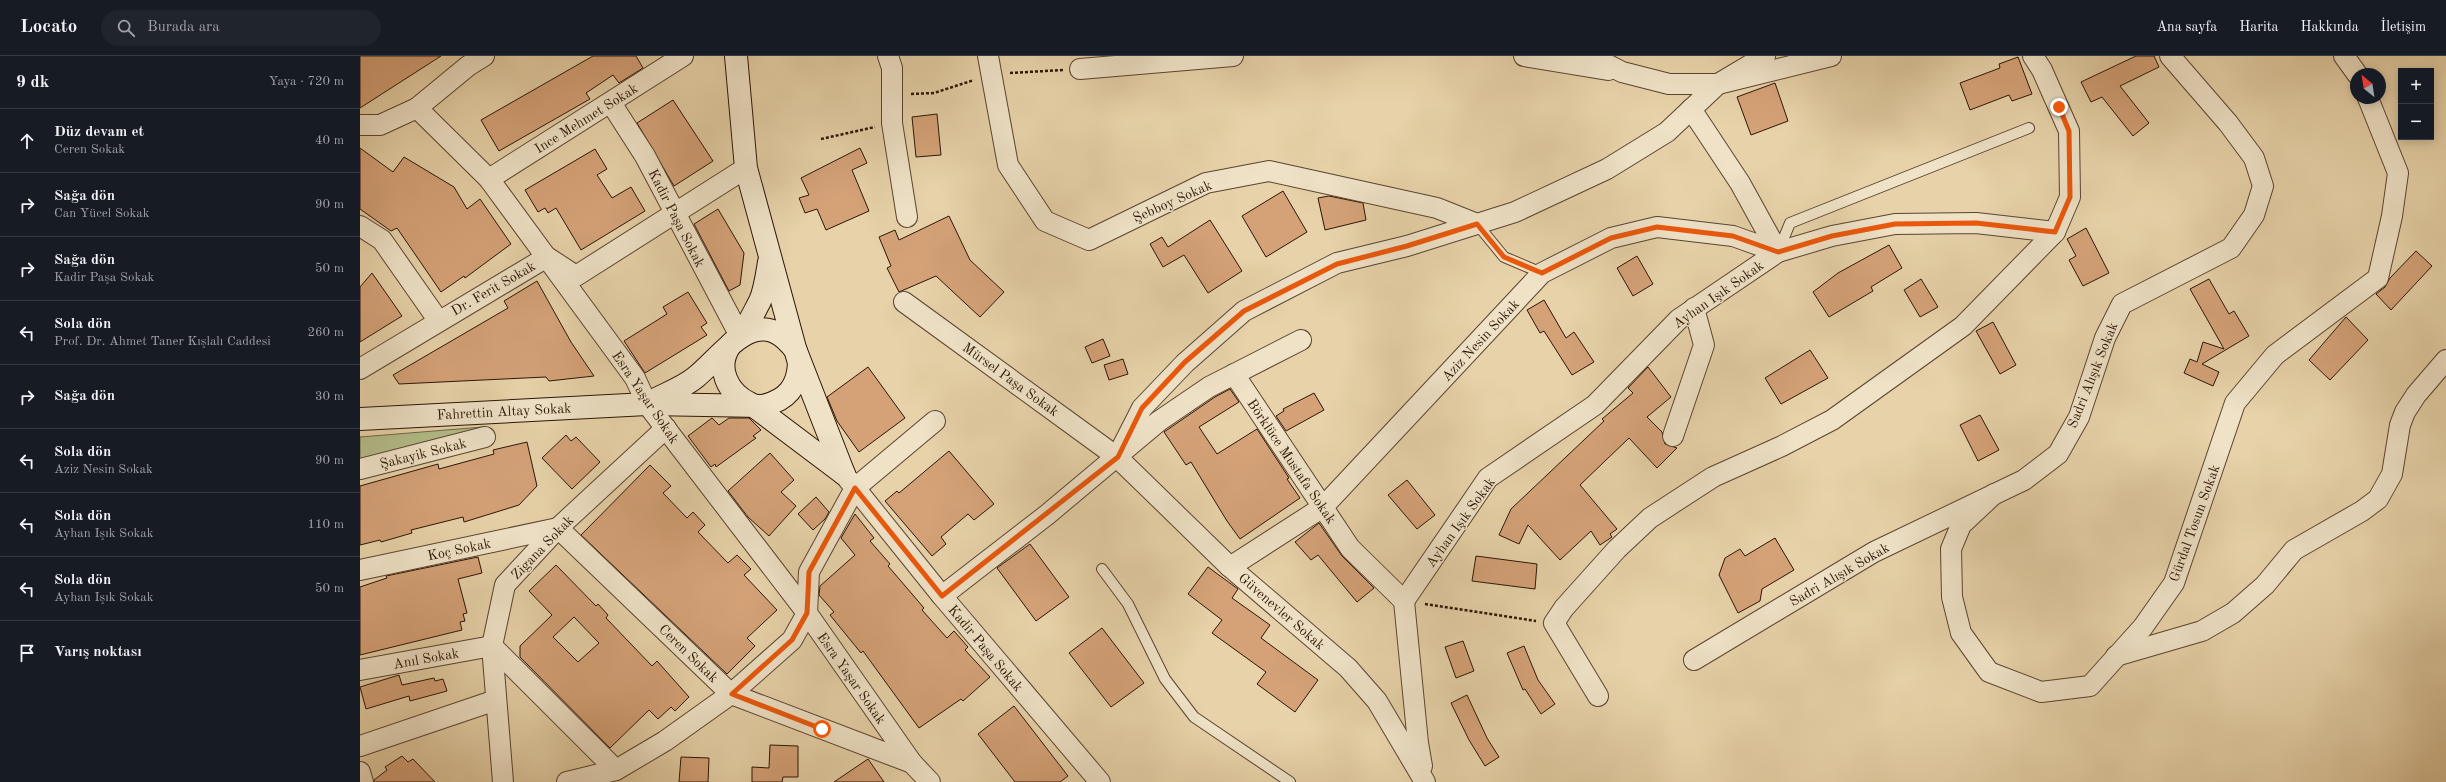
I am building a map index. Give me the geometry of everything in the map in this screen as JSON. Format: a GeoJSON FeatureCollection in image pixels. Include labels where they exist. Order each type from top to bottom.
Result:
{"type":"FeatureCollection","features":[{"type":"Feature","properties":{"kind":"street"},"geometry":{"type":"LineString","coordinates":[[360,125],[380,125],[417,108],[468,66],[484,56]]}},
{"type":"Feature","properties":{"kind":"street","name":"Ince Mehmet Sokak"},"geometry":{"type":"LineString","coordinates":[[489,179],[683,56]]}},
{"type":"Feature","properties":{"kind":"street"},"geometry":{"type":"LineString","coordinates":[[736,56],[746,168],[796,351]]}},
{"type":"Feature","properties":{"kind":"street"},"geometry":{"type":"LineString","coordinates":[[888,56],[892,68],[892,123],[906,217]]}},
{"type":"Feature","properties":{"kind":"street","name":"Şebboy Sokak"},"geometry":{"type":"LineString","coordinates":[[988,56],[1008,165],[1045,221],[1088,240],[1206,183],[1269,171],[1438,208],[1477,224]]}},
{"type":"Feature","properties":{"kind":"street"},"geometry":{"type":"LineString","coordinates":[[1080,69],[1233,56]]}},
{"type":"Feature","properties":{"kind":"street"},"geometry":{"type":"LineString","coordinates":[[1524,56],[1622,72],[1669,84],[1718,84],[1831,56]]}},
{"type":"Feature","properties":{"kind":"street"},"geometry":{"type":"LineString","coordinates":[[1591,56],[1622,72]]}},
{"type":"Feature","properties":{"kind":"street"},"geometry":{"type":"LineString","coordinates":[[1118,457],[1142,408],[1185,362],[1244,311],[1337,264],[1407,246],[1515,212],[1607,169],[1667,132],[1718,84],[1765,56]]}},
{"type":"Feature","properties":{"kind":"street"},"geometry":{"type":"LineString","coordinates":[[1598,696],[1554,624],[1564,608],[1617,549],[1650,518],[1713,477],[1782,446],[1832,420],[1963,326],[2055,232],[2070,197],[2069,131],[2042,70],[2033,56]]}},
{"type":"Feature","properties":{"kind":"street","name":"Sadri Alışık Sokak"},"geometry":{"type":"LineString","coordinates":[[1694,660],[1874,552],[2024,480],[2058,454],[2079,417],[2106,338],[2122,304],[2231,248],[2254,215],[2263,186],[2254,158],[2228,123],[2170,56]]}},
{"type":"Feature","properties":{"kind":"street"},"geometry":{"type":"LineString","coordinates":[[2344,56],[2353,68]]}},
{"type":"Feature","properties":{"kind":"street","name":"Kadir Paşa Sokak"},"geometry":{"type":"LineString","coordinates":[[611,103],[645,156],[674,214],[740,336],[731,344],[725,355],[724,374],[731,390],[740,399],[751,404],[849,481],[942,596],[1100,782]]}},
{"type":"Feature","properties":{"kind":"street","name":"Gürdal Tosun Sokak"},"geometry":{"type":"LineString","coordinates":[[1994,494],[1961,526],[1951,549],[1952,597],[1961,633],[1989,672],[2041,692],[2090,686],[2114,657],[2143,627],[2174,583],[2235,403],[2275,355],[2378,278],[2392,216],[2398,173],[2370,104]]}},
{"type":"Feature","properties":{"kind":"street","name":"Esra Yaşar Sokak"},"geometry":{"type":"LineString","coordinates":[[417,108],[489,179],[547,256],[635,378],[647,404],[807,613],[912,763],[930,782]]}},
{"type":"Feature","properties":{"kind":"street"},"geometry":{"type":"LineString","coordinates":[[1691,109],[1740,183],[1778,252]]}},
{"type":"Feature","properties":{"kind":"street","name":"Dr. Ferit Sokak"},"geometry":{"type":"LineString","coordinates":[[360,369],[438,320],[547,256],[576,276],[746,168]]}},
{"type":"Feature","properties":{"kind":"street","name":"Ayhan Işık Sokak"},"geometry":{"type":"LineString","coordinates":[[1404,602],[1488,478],[1595,404],[1678,319],[1778,252],[1832,236],[1895,224],[1976,223],[2055,232]]}},
{"type":"Feature","properties":{"kind":"street"},"geometry":{"type":"LineString","coordinates":[[360,226],[382,240],[438,320]]}},
{"type":"Feature","properties":{"kind":"street","name":"Aziz Nesin Sokak"},"geometry":{"type":"LineString","coordinates":[[1230,567],[1323,507],[1542,273],[1611,238],[1657,227],[1733,236],[1778,252]]}},
{"type":"Feature","properties":{"kind":"street"},"geometry":{"type":"LineString","coordinates":[[740,336],[761,299],[770,259]]}},
{"type":"Feature","properties":{"kind":"street","name":"Mürsel Paşa Sokak"},"geometry":{"type":"LineString","coordinates":[[904,302],[1118,457]]}},
{"type":"Feature","properties":{"kind":"street"},"geometry":{"type":"LineString","coordinates":[[1673,436],[1704,345],[1694,308]]}},
{"type":"Feature","properties":{"kind":"street"},"geometry":{"type":"LineString","coordinates":[[647,404],[694,378],[740,336],[752,330],[765,330],[778,333],[788,340],[796,351]]}},
{"type":"Feature","properties":{"kind":"street"},"geometry":{"type":"LineString","coordinates":[[942,596],[1118,457],[1159,421],[1209,387],[1301,340]]}},
{"type":"Feature","properties":{"kind":"street","name":"Kadir Paşa Sokak"},"geometry":{"type":"LineString","coordinates":[[796,351],[849,481]]}},
{"type":"Feature","properties":{"kind":"street","name":"Fahrettin Altay Sokak"},"geometry":{"type":"LineString","coordinates":[[360,419],[647,404],[751,404],[764,406],[776,403],[786,396],[794,387],[799,369],[796,351]]}},
{"type":"Feature","properties":{"kind":"street"},"geometry":{"type":"LineString","coordinates":[[2114,657],[2202,631],[2233,613],[2265,586],[2294,550],[2362,511],[2378,499],[2392,474],[2400,425],[2405,412],[2416,395],[2446,360]]}},
{"type":"Feature","properties":{"kind":"street","name":"Börklüce Mustafa Sokak"},"geometry":{"type":"LineString","coordinates":[[1234,374],[1350,548],[1404,602]]}},
{"type":"Feature","properties":{"kind":"street"},"geometry":{"type":"LineString","coordinates":[[567,782],[616,770],[665,741],[732,694],[792,640],[807,613],[809,572],[849,481],[935,421]]}},
{"type":"Feature","properties":{"kind":"street","name":"Zigana Sokak"},"geometry":{"type":"LineString","coordinates":[[503,782],[492,646],[504,585],[558,528],[666,428]]}},
{"type":"Feature","properties":{"kind":"street","name":"Şakayik Sokak"},"geometry":{"type":"LineString","coordinates":[[360,469],[485,437]]}},
{"type":"Feature","properties":{"kind":"street","name":"Güvenevler Sokak"},"geometry":{"type":"LineString","coordinates":[[1118,457],[1230,567],[1348,668],[1377,701],[1425,782]]}},
{"type":"Feature","properties":{"kind":"street","name":"Koç Sokak"},"geometry":{"type":"LineString","coordinates":[[360,570],[558,528]]}},
{"type":"Feature","properties":{"kind":"street","name":"Ceren Sokak"},"geometry":{"type":"LineString","coordinates":[[558,528],[732,694],[912,763]]}},
{"type":"Feature","properties":{"kind":"street"},"geometry":{"type":"LineString","coordinates":[[1404,602],[1418,744],[1425,782]]}},
{"type":"Feature","properties":{"kind":"street"},"geometry":{"type":"LineString","coordinates":[[492,646],[616,770]]}},
{"type":"Feature","properties":{"kind":"street","name":"Anıl Sokak"},"geometry":{"type":"LineString","coordinates":[[360,670],[492,646]]}},
{"type":"Feature","properties":{"kind":"street"},"geometry":{"type":"LineString","coordinates":[[360,746],[496,700]]}},
{"type":"Feature","properties":{"kind":"street"},"geometry":{"type":"LineString","coordinates":[[360,772],[363,782]]}},
{"type":"Feature","properties":{"kind":"lane"},"geometry":{"type":"LineString","coordinates":[[1778,252],[1790,223],[2029,128]]}},
{"type":"Feature","properties":{"kind":"lane"},"geometry":{"type":"LineString","coordinates":[[1477,224],[1504,257],[1542,273]]}},
{"type":"Feature","properties":{"kind":"lane"},"geometry":{"type":"LineString","coordinates":[[1102,569],[1128,604],[1165,679],[1194,717],[1290,782]]}},
{"type":"Feature","properties":{"kind":"path"},"geometry":{"type":"LineString","coordinates":[[821,139],[892,123]]}},
{"type":"Feature","properties":{"kind":"path"},"geometry":{"type":"LineString","coordinates":[[1404,602],[1554,624]]}},
{"type":"Feature","properties":{"kind":"green space"},"geometry":{"type":"Polygon","coordinates":[[[483,427],[360,461],[360,437],[483,427]]]}},
{"type":"Feature","properties":{"kind":"building"},"geometry":{"type":"Polygon","coordinates":[[[360,56],[441,56],[360,108],[360,56]]]}},
{"type":"Feature","properties":{"kind":"building"},"geometry":{"type":"Polygon","coordinates":[[[593,56],[636,56],[643,68],[619,83],[613,75],[586,93],[590,99],[499,151],[481,120],[593,56]]]}},
{"type":"Feature","properties":{"kind":"building"},"geometry":{"type":"Polygon","coordinates":[[[2136,56],[2154,56],[2159,67],[2120,86],[2149,123],[2133,136],[2102,97],[2091,102],[2081,82],[2136,56]]]}},
{"type":"Feature","properties":{"kind":"building"},"geometry":{"type":"Polygon","coordinates":[[[2018,57],[2032,94],[2012,101],[2009,95],[1970,110],[1960,83],[2000,68],[1999,64],[2018,57]]]}},
{"type":"Feature","properties":{"kind":"building"},"geometry":{"type":"Polygon","coordinates":[[[1775,83],[1788,121],[1751,135],[1737,97],[1775,83]]]}},
{"type":"Feature","properties":{"kind":"building"},"geometry":{"type":"Polygon","coordinates":[[[673,100],[713,161],[674,186],[637,123],[673,100]]]}},
{"type":"Feature","properties":{"kind":"building"},"geometry":{"type":"Polygon","coordinates":[[[937,114],[941,155],[916,157],[912,117],[937,114]]]}},
{"type":"Feature","properties":{"kind":"building"},"geometry":{"type":"Polygon","coordinates":[[[360,148],[393,172],[404,157],[454,187],[467,209],[480,199],[511,244],[465,278],[464,276],[441,292],[397,228],[391,231],[360,209],[360,148]]]}},
{"type":"Feature","properties":{"kind":"building"},"geometry":{"type":"Polygon","coordinates":[[[860,148],[867,163],[852,170],[869,211],[826,230],[817,209],[805,213],[799,198],[809,195],[801,178],[860,148]]]}},
{"type":"Feature","properties":{"kind":"building"},"geometry":{"type":"Polygon","coordinates":[[[595,149],[607,169],[597,175],[612,198],[631,187],[645,211],[581,250],[556,208],[548,213],[545,208],[538,212],[525,190],[595,149]]]}},
{"type":"Feature","properties":{"kind":"building"},"geometry":{"type":"Polygon","coordinates":[[[1283,191],[1307,232],[1266,257],[1242,216],[1283,191]]]}},
{"type":"Feature","properties":{"kind":"building"},"geometry":{"type":"Polygon","coordinates":[[[1329,196],[1363,203],[1366,220],[1325,230],[1318,198],[1329,196]]]}},
{"type":"Feature","properties":{"kind":"building"},"geometry":{"type":"Polygon","coordinates":[[[718,209],[744,253],[740,285],[729,291],[694,224],[718,209]]]}},
{"type":"Feature","properties":{"kind":"building"},"geometry":{"type":"Polygon","coordinates":[[[949,216],[970,260],[1004,292],[980,317],[936,276],[899,292],[887,268],[891,266],[879,237],[895,230],[899,240],[949,216]]]}},
{"type":"Feature","properties":{"kind":"building"},"geometry":{"type":"Polygon","coordinates":[[[1210,220],[1242,271],[1208,293],[1184,255],[1163,267],[1150,244],[1162,237],[1168,247],[1210,220]]]}},
{"type":"Feature","properties":{"kind":"building"},"geometry":{"type":"Polygon","coordinates":[[[2086,228],[2109,273],[2083,286],[2069,260],[2076,256],[2067,239],[2086,228]]]}},
{"type":"Feature","properties":{"kind":"building"},"geometry":{"type":"Polygon","coordinates":[[[1889,245],[1902,268],[1871,287],[1873,291],[1829,317],[1813,292],[1838,273],[1889,245]]]}},
{"type":"Feature","properties":{"kind":"building"},"geometry":{"type":"Polygon","coordinates":[[[2416,251],[2432,266],[2391,310],[2376,294],[2385,287],[2390,278],[2416,251]]]}},
{"type":"Feature","properties":{"kind":"building"},"geometry":{"type":"Polygon","coordinates":[[[1637,256],[1653,284],[1633,296],[1617,268],[1637,256]]]}},
{"type":"Feature","properties":{"kind":"building"},"geometry":{"type":"Polygon","coordinates":[[[372,273],[402,316],[360,342],[360,287],[372,273]]]}},
{"type":"Feature","properties":{"kind":"building"},"geometry":{"type":"Polygon","coordinates":[[[1921,279],[1938,307],[1920,317],[1904,290],[1921,279]]]}},
{"type":"Feature","properties":{"kind":"building"},"geometry":{"type":"Polygon","coordinates":[[[2209,279],[2229,314],[2234,311],[2249,336],[2202,364],[2219,372],[2213,386],[2184,373],[2190,359],[2197,362],[2203,342],[2224,349],[2190,289],[2209,279]]]}},
{"type":"Feature","properties":{"kind":"building"},"geometry":{"type":"Polygon","coordinates":[[[537,281],[571,342],[594,376],[549,381],[546,377],[399,384],[393,375],[508,308],[504,301],[537,281]]]}},
{"type":"Feature","properties":{"kind":"building"},"geometry":{"type":"Polygon","coordinates":[[[688,292],[707,323],[701,327],[707,335],[645,373],[624,341],[667,314],[663,307],[688,292]]]}},
{"type":"Feature","properties":{"kind":"building"},"geometry":{"type":"Polygon","coordinates":[[[1544,300],[1566,338],[1574,332],[1594,362],[1572,375],[1544,331],[1540,333],[1527,310],[1544,300]]]}},
{"type":"Feature","properties":{"kind":"building"},"geometry":{"type":"Polygon","coordinates":[[[2346,317],[2368,340],[2330,380],[2309,360],[2346,317]]]}},
{"type":"Feature","properties":{"kind":"building"},"geometry":{"type":"Polygon","coordinates":[[[1993,322],[2016,365],[2000,374],[1976,331],[1993,322]]]}},
{"type":"Feature","properties":{"kind":"building"},"geometry":{"type":"Polygon","coordinates":[[[1103,339],[1110,356],[1092,363],[1085,347],[1103,339]]]}},
{"type":"Feature","properties":{"kind":"building"},"geometry":{"type":"Polygon","coordinates":[[[1810,350],[1828,378],[1781,404],[1765,378],[1810,350]]]}},
{"type":"Feature","properties":{"kind":"building"},"geometry":{"type":"Polygon","coordinates":[[[1123,359],[1128,374],[1109,380],[1104,365],[1123,359]]]}},
{"type":"Feature","properties":{"kind":"building"},"geometry":{"type":"Polygon","coordinates":[[[868,367],[905,418],[859,452],[837,421],[827,397],[868,367]]]}},
{"type":"Feature","properties":{"kind":"building"},"geometry":{"type":"Polygon","coordinates":[[[1648,367],[1671,397],[1647,417],[1662,432],[1665,444],[1677,448],[1657,468],[1629,438],[1580,485],[1617,529],[1610,534],[1612,537],[1600,545],[1591,531],[1560,560],[1528,525],[1519,544],[1499,535],[1511,509],[1604,421],[1602,419],[1633,393],[1628,388],[1648,367]]]}},
{"type":"Feature","properties":{"kind":"building"},"geometry":{"type":"Polygon","coordinates":[[[1230,389],[1239,402],[1199,427],[1217,454],[1257,429],[1289,478],[1287,479],[1300,498],[1240,539],[1227,521],[1191,462],[1186,465],[1164,432],[1215,397],[1230,389]]]}},
{"type":"Feature","properties":{"kind":"building"},"geometry":{"type":"Polygon","coordinates":[[[1314,393],[1324,410],[1286,431],[1276,416],[1284,411],[1283,409],[1314,393]]]}},
{"type":"Feature","properties":{"kind":"building"},"geometry":{"type":"Polygon","coordinates":[[[1980,415],[1999,450],[1978,461],[1960,425],[1980,415]]]}},
{"type":"Feature","properties":{"kind":"building"},"geometry":{"type":"Polygon","coordinates":[[[712,418],[719,425],[729,418],[749,418],[761,430],[753,436],[756,438],[716,467],[715,464],[711,467],[688,436],[712,418]]]}},
{"type":"Feature","properties":{"kind":"building"},"geometry":{"type":"Polygon","coordinates":[[[566,435],[571,441],[576,437],[600,462],[572,489],[542,458],[566,435]]]}},
{"type":"Feature","properties":{"kind":"building"},"geometry":{"type":"Polygon","coordinates":[[[527,442],[537,486],[519,505],[464,522],[463,517],[411,530],[412,533],[381,542],[380,540],[360,545],[360,486],[438,464],[439,469],[494,454],[493,450],[527,442]]]}},
{"type":"Feature","properties":{"kind":"building"},"geometry":{"type":"Polygon","coordinates":[[[949,451],[994,504],[974,520],[968,514],[941,537],[946,544],[932,556],[885,501],[897,491],[899,493],[949,451]]]}},
{"type":"Feature","properties":{"kind":"building"},"geometry":{"type":"Polygon","coordinates":[[[770,453],[794,480],[781,492],[796,506],[769,536],[748,517],[728,491],[770,453]]]}},
{"type":"Feature","properties":{"kind":"building"},"geometry":{"type":"Polygon","coordinates":[[[650,465],[671,486],[663,493],[687,518],[693,512],[705,525],[698,532],[728,563],[737,555],[751,569],[744,575],[777,610],[747,638],[755,646],[727,674],[581,535],[650,465]]]}},
{"type":"Feature","properties":{"kind":"building"},"geometry":{"type":"Polygon","coordinates":[[[1407,480],[1435,515],[1417,529],[1388,495],[1407,480]]]}},
{"type":"Feature","properties":{"kind":"building"},"geometry":{"type":"Polygon","coordinates":[[[816,497],[829,512],[825,519],[813,530],[798,514],[816,497]]]}},
{"type":"Feature","properties":{"kind":"building"},"geometry":{"type":"Polygon","coordinates":[[[855,514],[874,538],[870,541],[890,564],[888,566],[924,608],[922,610],[947,638],[954,631],[968,647],[965,650],[990,677],[963,701],[961,699],[919,728],[863,651],[861,653],[830,615],[834,612],[819,595],[820,586],[855,555],[841,538],[855,514]]]}},
{"type":"Feature","properties":{"kind":"building"},"geometry":{"type":"Polygon","coordinates":[[[1319,523],[1342,556],[1374,588],[1357,602],[1318,555],[1311,560],[1295,542],[1319,523]]]}},
{"type":"Feature","properties":{"kind":"building"},"geometry":{"type":"Polygon","coordinates":[[[1775,538],[1794,570],[1762,589],[1760,601],[1738,613],[1719,575],[1725,558],[1740,549],[1745,556],[1775,538]]]}},
{"type":"Feature","properties":{"kind":"building"},"geometry":{"type":"Polygon","coordinates":[[[1030,544],[1069,597],[1036,621],[997,568],[1030,544]]]}},
{"type":"Feature","properties":{"kind":"building"},"geometry":{"type":"Polygon","coordinates":[[[1476,556],[1537,564],[1535,589],[1472,581],[1476,556]]]}},
{"type":"Feature","properties":{"kind":"building"},"geometry":{"type":"Polygon","coordinates":[[[478,557],[482,573],[458,579],[467,613],[463,614],[465,621],[460,622],[462,630],[360,655],[360,587],[387,578],[386,576],[478,557]]]}},
{"type":"Feature","properties":{"kind":"building"},"geometry":{"type":"Polygon","coordinates":[[[556,565],[596,606],[598,604],[608,615],[606,618],[652,666],[657,661],[689,697],[675,711],[671,707],[658,719],[649,710],[610,748],[520,657],[520,646],[552,615],[529,591],[556,565]],[[574,617],[553,637],[578,662],[599,643],[574,617]]]}},
{"type":"Feature","properties":{"kind":"building"},"geometry":{"type":"Polygon","coordinates":[[[1208,567],[1238,589],[1232,598],[1270,625],[1261,638],[1318,680],[1295,712],[1257,684],[1266,672],[1212,633],[1222,620],[1188,594],[1208,567]]]}},
{"type":"Feature","properties":{"kind":"building"},"geometry":{"type":"Polygon","coordinates":[[[1102,628],[1144,683],[1111,707],[1069,653],[1102,628]]]}},
{"type":"Feature","properties":{"kind":"building"},"geometry":{"type":"Polygon","coordinates":[[[1463,641],[1474,671],[1456,678],[1445,647],[1463,641]]]}},
{"type":"Feature","properties":{"kind":"building"},"geometry":{"type":"Polygon","coordinates":[[[1524,646],[1538,680],[1555,704],[1541,714],[1525,689],[1523,690],[1507,653],[1524,646]]]}},
{"type":"Feature","properties":{"kind":"building"},"geometry":{"type":"Polygon","coordinates":[[[399,675],[402,685],[434,678],[435,681],[443,679],[447,691],[410,701],[409,696],[366,709],[360,687],[399,675]]]}},
{"type":"Feature","properties":{"kind":"building"},"geometry":{"type":"Polygon","coordinates":[[[1467,695],[1487,738],[1499,757],[1485,766],[1469,740],[1451,703],[1467,695]]]}},
{"type":"Feature","properties":{"kind":"building"},"geometry":{"type":"Polygon","coordinates":[[[1014,706],[1068,776],[1060,782],[1015,782],[978,734],[1014,706]]]}},
{"type":"Feature","properties":{"kind":"building"},"geometry":{"type":"Polygon","coordinates":[[[770,745],[798,746],[798,777],[783,777],[782,782],[752,782],[752,767],[769,768],[770,745]]]}},
{"type":"Feature","properties":{"kind":"building"},"geometry":{"type":"Polygon","coordinates":[[[402,756],[408,762],[413,759],[435,782],[374,782],[374,780],[387,770],[385,767],[402,756]]]}},
{"type":"Feature","properties":{"kind":"building"},"geometry":{"type":"Polygon","coordinates":[[[681,757],[709,758],[708,782],[679,782],[681,757]]]}},
{"type":"Feature","properties":{"kind":"building"},"geometry":{"type":"Polygon","coordinates":[[[868,759],[884,782],[834,782],[868,759]]]}},
{"type":"Feature","properties":{"kind":"route"},"geometry":{"type":"LineString","coordinates":[[822,729],[732,694],[792,640],[807,613],[809,572],[855,488],[942,596],[1048,514],[1118,457],[1142,408],[1185,362],[1244,311],[1337,264],[1407,246],[1477,224],[1504,257],[1542,273],[1611,238],[1657,227],[1733,236],[1778,252],[1832,236],[1895,224],[1976,223],[2055,232],[2070,197],[2069,131],[2059,107]]}}]}
